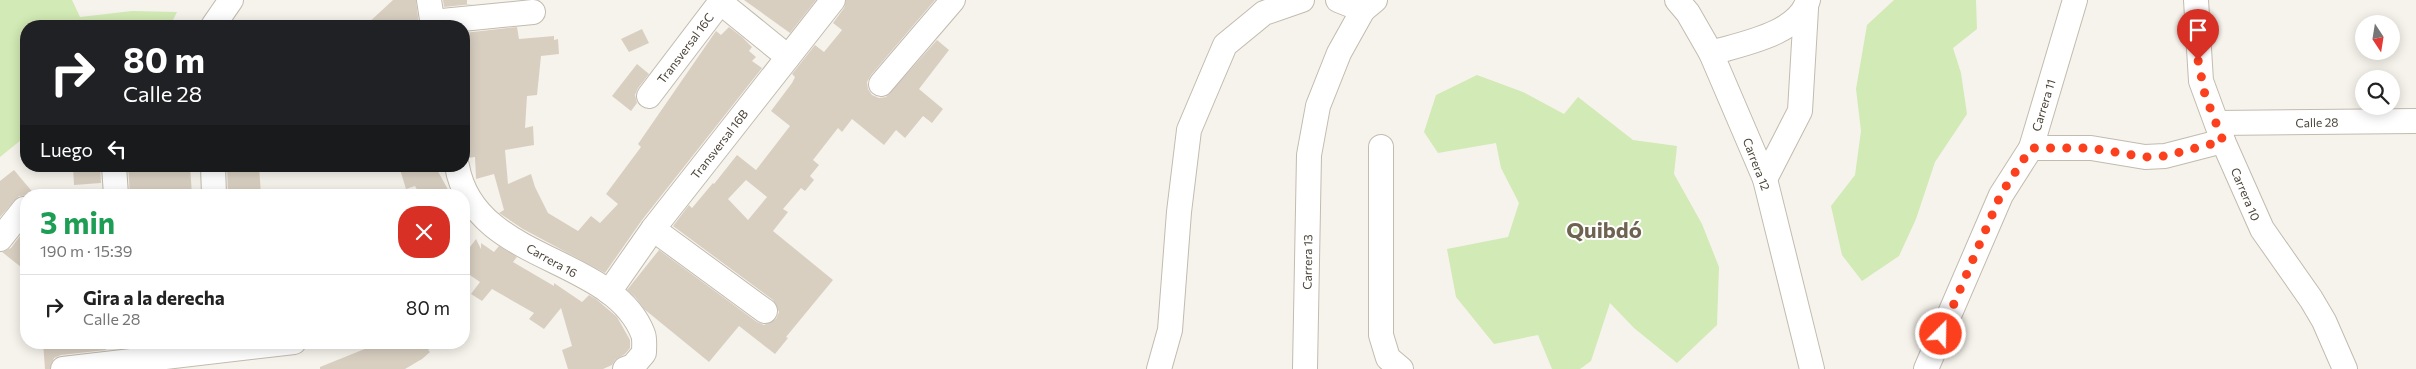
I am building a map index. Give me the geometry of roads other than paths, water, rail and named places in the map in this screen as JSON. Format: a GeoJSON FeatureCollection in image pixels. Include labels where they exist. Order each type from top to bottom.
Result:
{"type":"FeatureCollection","features":[{"type":"Feature","properties":{"kind":"street"},"geometry":{"type":"LineString","coordinates":[[217,20],[230,0]]}},
{"type":"Feature","properties":{"kind":"street","name":"Transversal 16B"},"geometry":{"type":"LineString","coordinates":[[609,292],[652,229],[833,0]]}},
{"type":"Feature","properties":{"kind":"street"},"geometry":{"type":"LineString","coordinates":[[882,84],[953,0]]}},
{"type":"Feature","properties":{"kind":"street"},"geometry":{"type":"LineString","coordinates":[[1159,369],[1170,330],[1179,212],[1189,130],[1225,45],[1264,12],[1302,0]]}},
{"type":"Feature","properties":{"kind":"street"},"geometry":{"type":"LineString","coordinates":[[1338,0],[1369,5]]}},
{"type":"Feature","properties":{"kind":"street","name":"Carrera 12"},"geometry":{"type":"LineString","coordinates":[[1677,0],[1688,13],[1711,53],[1765,179],[1812,369]]}},
{"type":"Feature","properties":{"kind":"street","name":"Carrera 11"},"geometry":{"type":"LineString","coordinates":[[1926,369],[2001,194],[2031,148],[2075,0]]}},
{"type":"Feature","properties":{"kind":"street","name":"Carrera 10"},"geometry":{"type":"LineString","coordinates":[[2196,0],[2201,81],[2220,132],[2262,229],[2311,299],[2327,328],[2345,369]]}},
{"type":"Feature","properties":{"kind":"street"},"geometry":{"type":"LineString","coordinates":[[721,1],[788,57]]}},
{"type":"Feature","properties":{"kind":"street","name":"Transversal 16C"},"geometry":{"type":"LineString","coordinates":[[649,96],[721,1]]}},
{"type":"Feature","properties":{"kind":"street","name":"Carrera 13"},"geometry":{"type":"LineString","coordinates":[[1305,369],[1309,155],[1318,106],[1340,53],[1369,5]]}},
{"type":"Feature","properties":{"kind":"street"},"geometry":{"type":"LineString","coordinates":[[1711,53],[1775,34],[1807,5]]}},
{"type":"Feature","properties":{"kind":"street"},"geometry":{"type":"LineString","coordinates":[[1765,179],[1800,111],[1807,5]]}},
{"type":"Feature","properties":{"kind":"street"},"geometry":{"type":"LineString","coordinates":[[431,16],[533,12]]}},
{"type":"Feature","properties":{"kind":"street","name":"Calle 28"},"geometry":{"type":"LineString","coordinates":[[2031,148],[2090,148],[2145,157],[2165,156],[2220,132],[2416,122]]}},
{"type":"Feature","properties":{"kind":"street"},"geometry":{"type":"LineString","coordinates":[[1381,147],[1381,335],[1388,358],[1401,369]]}},
{"type":"Feature","properties":{"kind":"street"},"geometry":{"type":"LineString","coordinates":[[114,172],[116,189]]}},
{"type":"Feature","properties":{"kind":"street"},"geometry":{"type":"LineString","coordinates":[[213,172],[214,189]]}},
{"type":"Feature","properties":{"kind":"street","name":"Carrera 16"},"geometry":{"type":"LineString","coordinates":[[458,172],[459,180],[464,189]]}},
{"type":"Feature","properties":{"kind":"street","name":"Carrera 16"},"geometry":{"type":"LineString","coordinates":[[470,200],[476,211],[498,231],[609,292],[630,310],[644,335],[644,353],[633,366],[625,369]]}},
{"type":"Feature","properties":{"kind":"street"},"geometry":{"type":"LineString","coordinates":[[0,239],[20,214]]}},
{"type":"Feature","properties":{"kind":"street"},"geometry":{"type":"LineString","coordinates":[[652,229],[765,312]]}},
{"type":"Feature","properties":{"kind":"street"},"geometry":{"type":"LineString","coordinates":[[63,369],[126,352],[221,354],[251,349]]}},
{"type":"Feature","properties":{"kind":"district","name":"Quibdó"},"geometry":{"type":"Point","coordinates":[1604,229]}}]}
